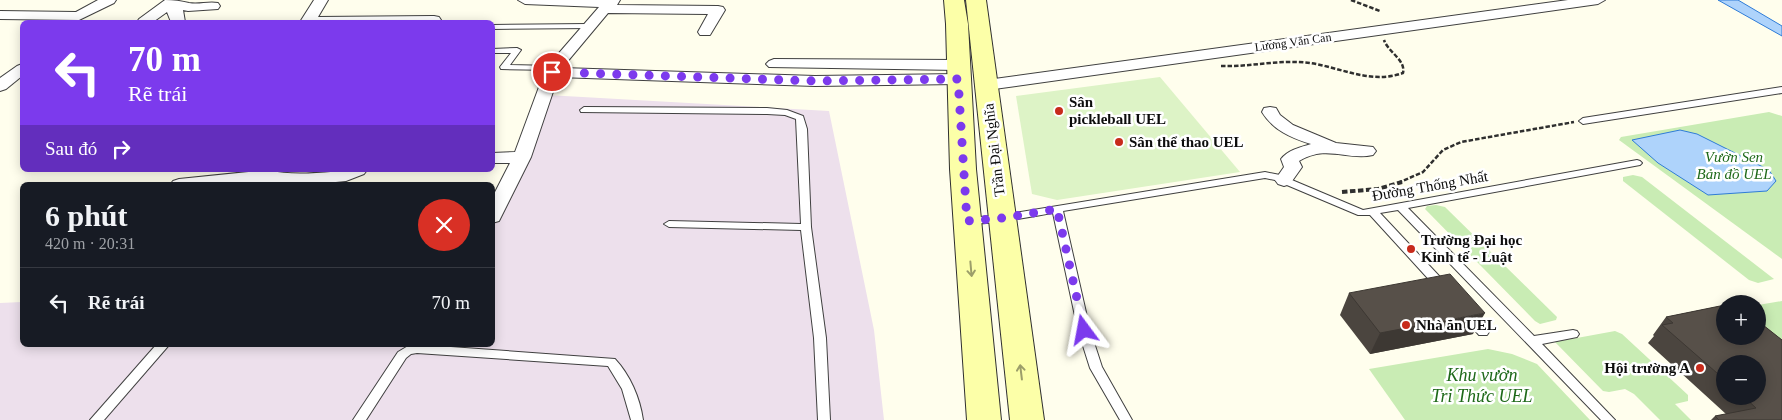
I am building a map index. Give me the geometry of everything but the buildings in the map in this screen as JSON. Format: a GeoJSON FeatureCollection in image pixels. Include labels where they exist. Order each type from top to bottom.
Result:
{"type":"FeatureCollection","features":[{"type":"Feature","properties":{"kind":"street"},"geometry":{"type":"LineString","coordinates":[[1,16],[79,19],[109,0]]}},
{"type":"Feature","properties":{"kind":"street"},"geometry":{"type":"LineString","coordinates":[[308,20],[321,0]]}},
{"type":"Feature","properties":{"kind":"street"},"geometry":{"type":"LineString","coordinates":[[525,0],[718,10],[705,32]]}},
{"type":"Feature","properties":{"kind":"street","name":"Trần Đại Nghĩa"},"geometry":{"type":"LineString","coordinates":[[954,0],[967,221],[984,420]]}},
{"type":"Feature","properties":{"kind":"street","name":"Trần Đại Nghĩa"},"geometry":{"type":"LineString","coordinates":[[976,0],[995,169],[1003,218],[1027,420]]}},
{"type":"Feature","properties":{"kind":"street","name":"Lương Văn Can"},"geometry":{"type":"LineString","coordinates":[[987,85],[1598,0]]}},
{"type":"Feature","properties":{"kind":"street"},"geometry":{"type":"LineString","coordinates":[[176,2],[174,10],[177,20]]}},
{"type":"Feature","properties":{"kind":"street"},"geometry":{"type":"LineString","coordinates":[[147,20],[176,2],[196,8],[213,6]]}},
{"type":"Feature","properties":{"kind":"street"},"geometry":{"type":"LineString","coordinates":[[495,211],[522,157],[553,70],[588,26],[610,4]]}},
{"type":"Feature","properties":{"kind":"street"},"geometry":{"type":"LineString","coordinates":[[957,33],[981,34]]}},
{"type":"Feature","properties":{"kind":"street"},"geometry":{"type":"LineString","coordinates":[[774,64],[958,72]]}},
{"type":"Feature","properties":{"kind":"street"},"geometry":{"type":"LineString","coordinates":[[553,70],[815,81],[958,72]]}},
{"type":"Feature","properties":{"kind":"street"},"geometry":{"type":"LineString","coordinates":[[0,86],[20,71]]}},
{"type":"Feature","properties":{"kind":"street"},"geometry":{"type":"LineString","coordinates":[[1270,112],[1273,118],[1285,127],[1336,148]]}},
{"type":"Feature","properties":{"kind":"street"},"geometry":{"type":"LineString","coordinates":[[1284,180],[1292,167],[1290,159],[1302,151],[1313,147],[1367,151]]}},
{"type":"Feature","properties":{"kind":"street"},"geometry":{"type":"LineString","coordinates":[[495,158],[522,157]]}},
{"type":"Feature","properties":{"kind":"street"},"geometry":{"type":"LineString","coordinates":[[208,182],[267,176],[298,182],[346,175],[353,172]]}},
{"type":"Feature","properties":{"kind":"lane"},"geometry":{"type":"LineString","coordinates":[[495,27],[588,26]]}},
{"type":"Feature","properties":{"kind":"lane"},"geometry":{"type":"LineString","coordinates":[[495,51],[517,50],[504,67],[553,70]]}},
{"type":"Feature","properties":{"kind":"lane"},"geometry":{"type":"LineString","coordinates":[[1583,121],[1782,90]]}},
{"type":"Feature","properties":{"kind":"lane"},"geometry":{"type":"LineString","coordinates":[[584,110],[767,112],[787,113],[800,118],[806,227],[820,338],[824,420]]}},
{"type":"Feature","properties":{"kind":"lane","name":"Đường Thống Nhất"},"geometry":{"type":"LineString","coordinates":[[967,221],[1003,218],[1265,175],[1284,180],[1362,213],[1637,163]]}},
{"type":"Feature","properties":{"kind":"lane"},"geometry":{"type":"LineString","coordinates":[[1401,207],[1609,420]]}},
{"type":"Feature","properties":{"kind":"lane"},"geometry":{"type":"LineString","coordinates":[[1057,209],[1084,330],[1096,368],[1126,420]]}},
{"type":"Feature","properties":{"kind":"lane"},"geometry":{"type":"LineString","coordinates":[[1372,212],[1445,282],[1468,276]]}},
{"type":"Feature","properties":{"kind":"lane"},"geometry":{"type":"LineString","coordinates":[[669,224],[806,227]]}},
{"type":"Feature","properties":{"kind":"lane"},"geometry":{"type":"LineString","coordinates":[[1463,310],[1483,332]]}},
{"type":"Feature","properties":{"kind":"lane"},"geometry":{"type":"LineString","coordinates":[[1532,341],[1573,334]]}},
{"type":"Feature","properties":{"kind":"lane"},"geometry":{"type":"LineString","coordinates":[[96,420],[161,347]]}},
{"type":"Feature","properties":{"kind":"lane"},"geometry":{"type":"LineString","coordinates":[[359,420],[402,355],[408,350],[417,349],[611,362],[617,369],[630,395],[637,420]]}},
{"type":"Feature","properties":{"kind":"path"},"geometry":{"type":"LineString","coordinates":[[1351,0],[1380,11]]}},
{"type":"Feature","properties":{"kind":"path"},"geometry":{"type":"LineString","coordinates":[[1214,65],[1229,67],[1302,62],[1357,75],[1389,79],[1403,73],[1404,68],[1400,60],[1388,50],[1384,41],[1386,35],[1396,28]]}},
{"type":"Feature","properties":{"kind":"path"},"geometry":{"type":"LineString","coordinates":[[1314,193],[1378,189],[1406,181],[1423,172],[1443,150],[1461,142],[1583,121]]}},
{"type":"Feature","properties":{"kind":"shaded area"},"geometry":{"type":"Polygon","coordinates":[[[547,95],[829,111],[874,330],[884,420],[0,420],[0,303],[20,302],[20,347],[495,347],[495,216],[547,95]]]}},
{"type":"Feature","properties":{"kind":"green space","name":"Sân thể thao UEL"},"geometry":{"type":"Polygon","coordinates":[[[1160,77],[1240,172],[1057,200],[1032,194],[1016,96],[1160,77]]]}},
{"type":"Feature","properties":{"kind":"green space","name":"Vườn Sen Bản đồ UEL"},"geometry":{"type":"Polygon","coordinates":[[[1769,112],[1782,116],[1782,259],[1619,140],[1621,137],[1769,112]]]}},
{"type":"Feature","properties":{"kind":"green space"},"geometry":{"type":"Polygon","coordinates":[[[1633,175],[1642,177],[1774,279],[1758,283],[1749,280],[1623,181],[1623,177],[1633,175]]]}},
{"type":"Feature","properties":{"kind":"green space"},"geometry":{"type":"Polygon","coordinates":[[[1427,206],[1445,207],[1557,317],[1556,320],[1540,324],[1535,321],[1425,209],[1427,206]]]}},
{"type":"Feature","properties":{"kind":"green space"},"geometry":{"type":"Polygon","coordinates":[[[1782,301],[1782,342],[1766,329],[1766,304],[1782,301]]]}},
{"type":"Feature","properties":{"kind":"green space"},"geometry":{"type":"Polygon","coordinates":[[[1615,331],[1622,334],[1688,395],[1688,401],[1675,404],[1691,420],[1660,420],[1634,394],[1625,389],[1609,392],[1603,391],[1555,342],[1615,331]]]}},
{"type":"Feature","properties":{"kind":"green space","name":"Khu vườn Tri Thức UEL"},"geometry":{"type":"Polygon","coordinates":[[[1488,349],[1512,354],[1537,364],[1590,420],[1405,420],[1369,369],[1488,349]]]}},
{"type":"Feature","properties":{"kind":"water"},"geometry":{"type":"Polygon","coordinates":[[[1718,0],[1738,0],[1782,26],[1782,36],[1718,0]]]}},
{"type":"Feature","properties":{"kind":"water"},"geometry":{"type":"Polygon","coordinates":[[[1680,130],[1697,134],[1769,170],[1776,181],[1767,191],[1708,195],[1658,163],[1632,140],[1680,130]]]}},
{"type":"Feature","properties":{"kind":"place","name":"Sân pickleball UEL"},"geometry":{"type":"Point","coordinates":[1059,111]}},
{"type":"Feature","properties":{"kind":"place","name":"Sân thể thao UEL"},"geometry":{"type":"Point","coordinates":[1119,142]}},
{"type":"Feature","properties":{"kind":"place","name":"Trường Đại học Kinh tế - Luật"},"geometry":{"type":"Point","coordinates":[1411,249]}},
{"type":"Feature","properties":{"kind":"place","name":"Nhà ăn UEL"},"geometry":{"type":"Point","coordinates":[1406,325]}},
{"type":"Feature","properties":{"kind":"place","name":"Hội trường A"},"geometry":{"type":"Point","coordinates":[1700,368]}},
{"type":"Feature","properties":{"kind":"route"},"geometry":{"type":"LineString","coordinates":[[552,72],[710,79],[815,81],[958,79],[967,221],[1003,218],[1057,209],[1084,330]]}}]}
